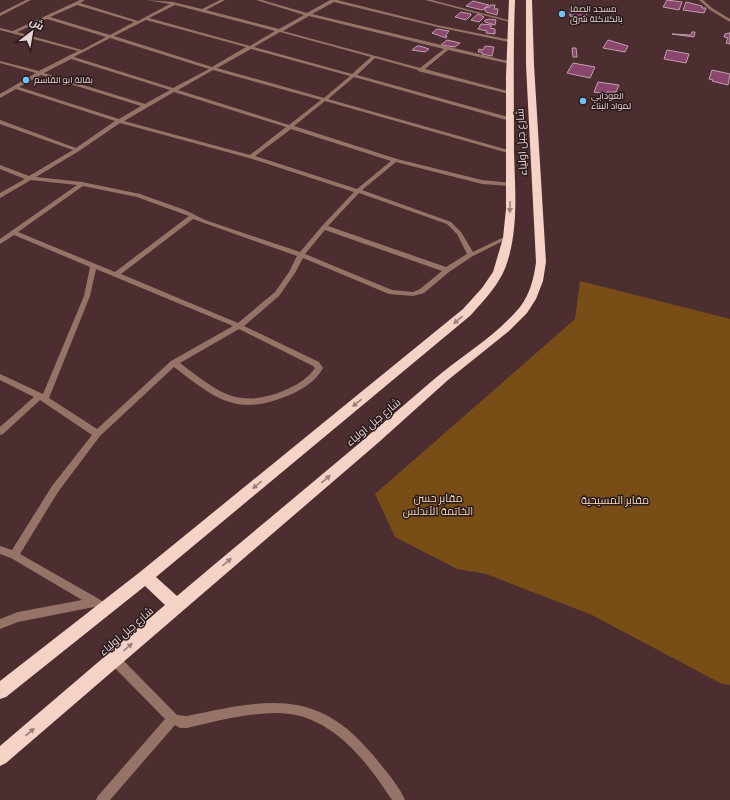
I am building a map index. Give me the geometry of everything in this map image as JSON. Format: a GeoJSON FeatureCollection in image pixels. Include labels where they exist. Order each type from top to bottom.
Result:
{"type":"FeatureCollection","features":[{"type":"Feature","properties":{"kind":"highway","name":"شارع جبل اولياء"},"geometry":{"type":"LineString","coordinates":[[0,691],[100,606],[144,577],[467,312],[482,294],[501,267],[508,237],[511,208],[509,93],[510,0]]}},
{"type":"Feature","properties":{"kind":"highway","name":"شارع جبل اولياء"},"geometry":{"type":"LineString","coordinates":[[0,757],[176,605],[405,412],[443,378],[502,330],[523,310],[534,295],[540,278],[541,262],[531,88],[529,0]]}},
{"type":"Feature","properties":{"kind":"highway"},"geometry":{"type":"LineString","coordinates":[[144,577],[176,605]]}},
{"type":"Feature","properties":{"kind":"street"},"geometry":{"type":"LineString","coordinates":[[0,15],[29,0]]}},
{"type":"Feature","properties":{"kind":"street"},"geometry":{"type":"LineString","coordinates":[[14,32],[83,0]]}},
{"type":"Feature","properties":{"kind":"street"},"geometry":{"type":"LineString","coordinates":[[148,0],[202,10],[509,93]]}},
{"type":"Feature","properties":{"kind":"street"},"geometry":{"type":"LineString","coordinates":[[202,10],[223,0]]}},
{"type":"Feature","properties":{"kind":"street"},"geometry":{"type":"LineString","coordinates":[[258,0],[446,49],[510,63]]}},
{"type":"Feature","properties":{"kind":"street"},"geometry":{"type":"LineString","coordinates":[[267,3],[272,0]]}},
{"type":"Feature","properties":{"kind":"street"},"geometry":{"type":"LineString","coordinates":[[0,196],[77,150],[119,121],[333,0],[437,26],[509,41]]}},
{"type":"Feature","properties":{"kind":"street"},"geometry":{"type":"LineString","coordinates":[[428,0],[510,21]]}},
{"type":"Feature","properties":{"kind":"street"},"geometry":{"type":"LineString","coordinates":[[701,0],[711,9],[730,21]]}},
{"type":"Feature","properties":{"kind":"street"},"geometry":{"type":"LineString","coordinates":[[76,3],[138,22]]}},
{"type":"Feature","properties":{"kind":"street"},"geometry":{"type":"LineString","coordinates":[[0,96],[3,92],[174,4]]}},
{"type":"Feature","properties":{"kind":"street"},"geometry":{"type":"LineString","coordinates":[[46,17],[212,68],[510,152]]}},
{"type":"Feature","properties":{"kind":"street"},"geometry":{"type":"LineString","coordinates":[[145,18],[510,119]]}},
{"type":"Feature","properties":{"kind":"street"},"geometry":{"type":"LineString","coordinates":[[0,29],[82,51]]}},
{"type":"Feature","properties":{"kind":"street"},"geometry":{"type":"LineString","coordinates":[[420,70],[446,49]]}},
{"type":"Feature","properties":{"kind":"street"},"geometry":{"type":"LineString","coordinates":[[70,57],[395,160],[482,182],[510,184]]}},
{"type":"Feature","properties":{"kind":"street"},"geometry":{"type":"LineString","coordinates":[[251,157],[325,100],[374,57]]}},
{"type":"Feature","properties":{"kind":"street"},"geometry":{"type":"LineString","coordinates":[[0,62],[146,106]]}},
{"type":"Feature","properties":{"kind":"street"},"geometry":{"type":"LineString","coordinates":[[15,87],[119,121],[251,157],[358,191],[449,223],[455,226],[471,255]]}},
{"type":"Feature","properties":{"kind":"street"},"geometry":{"type":"LineString","coordinates":[[0,122],[77,150]]}},
{"type":"Feature","properties":{"kind":"street"},"geometry":{"type":"LineString","coordinates":[[14,556],[55,489],[97,434],[174,363],[239,326],[277,294],[292,273],[301,255],[324,227],[358,191],[395,160]]}},
{"type":"Feature","properties":{"kind":"street"},"geometry":{"type":"LineString","coordinates":[[0,166],[29,178],[82,184],[138,195],[168,205],[203,221],[301,255],[391,292],[401,294],[413,294],[422,291],[447,270],[471,255],[508,237]]}},
{"type":"Feature","properties":{"kind":"street"},"geometry":{"type":"LineString","coordinates":[[0,242],[15,233],[82,184]]}},
{"type":"Feature","properties":{"kind":"street"},"geometry":{"type":"LineString","coordinates":[[116,275],[193,216]]}},
{"type":"Feature","properties":{"kind":"street"},"geometry":{"type":"LineString","coordinates":[[324,227],[447,270]]}},
{"type":"Feature","properties":{"kind":"street"},"geometry":{"type":"LineString","coordinates":[[15,233],[239,326],[316,364],[319,368],[316,374],[300,386],[273,400],[246,403],[228,400],[217,394],[174,363]]}},
{"type":"Feature","properties":{"kind":"street"},"geometry":{"type":"LineString","coordinates":[[0,432],[42,398],[87,296],[94,265]]}},
{"type":"Feature","properties":{"kind":"street"},"geometry":{"type":"LineString","coordinates":[[0,377],[42,398],[97,434]]}},
{"type":"Feature","properties":{"kind":"street"},"geometry":{"type":"LineString","coordinates":[[0,550],[14,556],[100,606]]}},
{"type":"Feature","properties":{"kind":"street"},"geometry":{"type":"LineString","coordinates":[[0,624],[18,617],[100,606]]}},
{"type":"Feature","properties":{"kind":"street"},"geometry":{"type":"LineString","coordinates":[[114,659],[174,719],[180,722],[273,708],[303,711],[326,720],[346,735],[364,754],[390,786],[399,800]]}},
{"type":"Feature","properties":{"kind":"street"},"geometry":{"type":"LineString","coordinates":[[102,800],[174,719]]}},
{"type":"Feature","properties":{"kind":"green space","name":"مقابر المسيحية"},"geometry":{"type":"Polygon","coordinates":[[[580,281],[730,319],[730,685],[720,683],[592,615],[486,574],[457,569],[395,537],[375,494],[575,319],[580,281]]]}},
{"type":"Feature","properties":{"kind":"building"},"geometry":{"type":"Polygon","coordinates":[[[667,0],[682,2],[679,10],[663,7],[667,0]]]}},
{"type":"Feature","properties":{"kind":"building"},"geometry":{"type":"Polygon","coordinates":[[[473,1],[489,5],[482,10],[466,6],[473,1]]]}},
{"type":"Feature","properties":{"kind":"building"},"geometry":{"type":"Polygon","coordinates":[[[686,2],[706,8],[704,13],[683,10],[686,2]]]}},
{"type":"Feature","properties":{"kind":"building"},"geometry":{"type":"Polygon","coordinates":[[[490,5],[495,5],[494,9],[498,9],[497,15],[484,10],[487,7],[490,7],[490,5]]]}},
{"type":"Feature","properties":{"kind":"building"},"geometry":{"type":"Polygon","coordinates":[[[570,8],[588,10],[585,18],[570,16],[570,8]]]}},
{"type":"Feature","properties":{"kind":"building"},"geometry":{"type":"Polygon","coordinates":[[[461,12],[471,15],[466,20],[455,17],[461,12]]]}},
{"type":"Feature","properties":{"kind":"building"},"geometry":{"type":"Polygon","coordinates":[[[478,14],[484,17],[479,22],[471,20],[478,14]]]}},
{"type":"Feature","properties":{"kind":"building"},"geometry":{"type":"Polygon","coordinates":[[[485,20],[496,20],[495,25],[485,22],[485,20]]]}},
{"type":"Feature","properties":{"kind":"building"},"geometry":{"type":"Polygon","coordinates":[[[481,24],[492,25],[490,28],[495,29],[495,34],[486,33],[487,31],[478,29],[481,24]]]}},
{"type":"Feature","properties":{"kind":"building"},"geometry":{"type":"Polygon","coordinates":[[[437,29],[449,31],[445,36],[447,36],[446,38],[432,33],[437,29]]]}},
{"type":"Feature","properties":{"kind":"building"},"geometry":{"type":"Polygon","coordinates":[[[692,32],[695,32],[694,37],[672,34],[691,35],[692,32]]]}},
{"type":"Feature","properties":{"kind":"building"},"geometry":{"type":"Polygon","coordinates":[[[730,33],[730,44],[726,43],[728,38],[724,37],[725,34],[730,33]]]}},
{"type":"Feature","properties":{"kind":"building"},"geometry":{"type":"Polygon","coordinates":[[[447,40],[460,43],[455,47],[441,45],[447,40]]]}},
{"type":"Feature","properties":{"kind":"building"},"geometry":{"type":"Polygon","coordinates":[[[608,40],[628,46],[625,52],[603,48],[608,40]]]}},
{"type":"Feature","properties":{"kind":"building"},"geometry":{"type":"Polygon","coordinates":[[[417,46],[429,49],[425,52],[412,50],[417,46]]]}},
{"type":"Feature","properties":{"kind":"building"},"geometry":{"type":"Polygon","coordinates":[[[485,46],[494,47],[492,56],[478,52],[479,49],[483,50],[485,46]]]}},
{"type":"Feature","properties":{"kind":"building"},"geometry":{"type":"Polygon","coordinates":[[[572,48],[576,48],[577,57],[573,57],[572,48]]]}},
{"type":"Feature","properties":{"kind":"building"},"geometry":{"type":"Polygon","coordinates":[[[667,50],[689,54],[686,63],[664,59],[667,50]]]}},
{"type":"Feature","properties":{"kind":"building"},"geometry":{"type":"Polygon","coordinates":[[[573,63],[595,67],[590,78],[567,73],[573,63]]]}},
{"type":"Feature","properties":{"kind":"building"},"geometry":{"type":"Polygon","coordinates":[[[712,70],[730,74],[728,85],[709,79],[712,70]]]}},
{"type":"Feature","properties":{"kind":"building"},"geometry":{"type":"Polygon","coordinates":[[[598,82],[619,85],[616,92],[607,92],[606,94],[594,92],[598,82]]]}},
{"type":"Feature","properties":{"kind":"place","name":"مسجد الصفا بالكلاكلة شرق"},"geometry":{"type":"Point","coordinates":[562,14]}},
{"type":"Feature","properties":{"kind":"place","name":"بقالة ابو القاسم"},"geometry":{"type":"Point","coordinates":[26,80]}},
{"type":"Feature","properties":{"kind":"place","name":"العودابي لمواد البناء"},"geometry":{"type":"Point","coordinates":[583,101]}},
{"type":"Feature","properties":{"kind":"park label","name":"مقابر حسن الخاتمة الأندلس"},"geometry":{"type":"Point","coordinates":[438,504]}}]}
